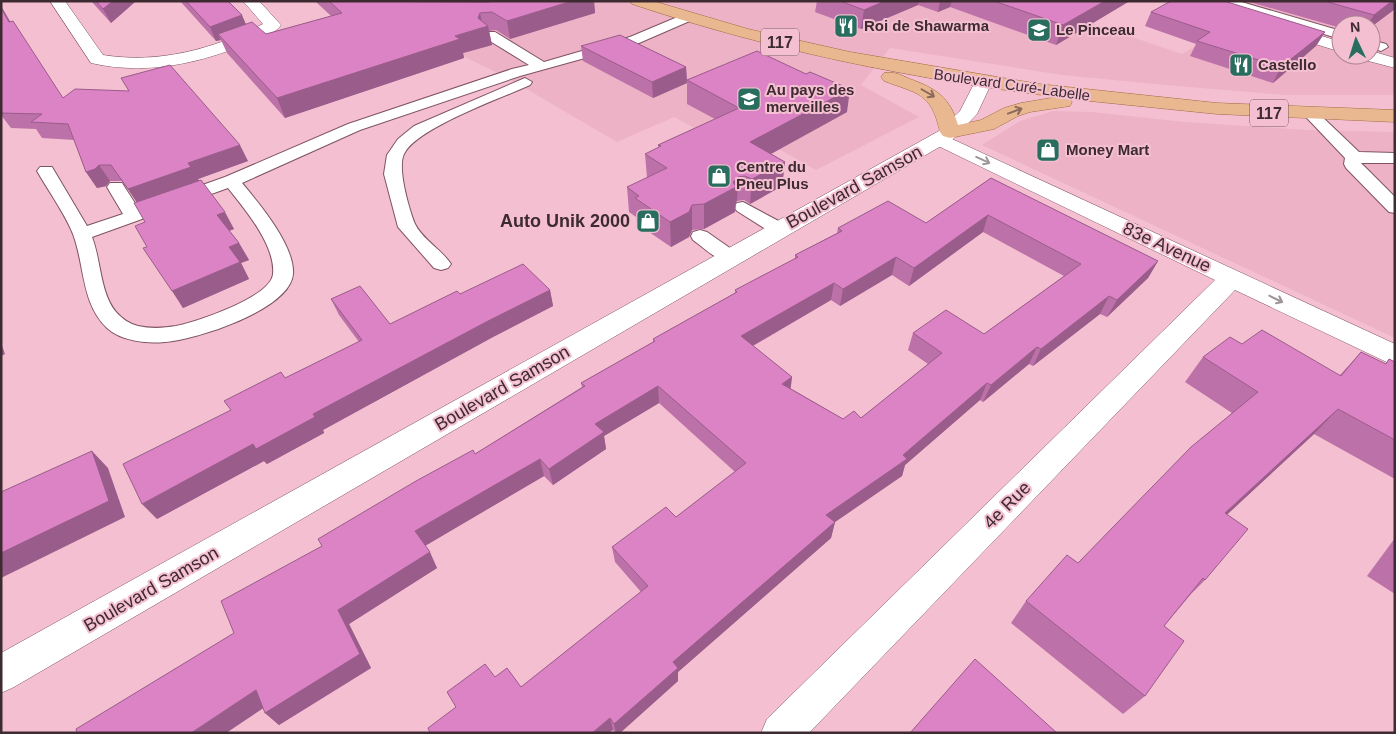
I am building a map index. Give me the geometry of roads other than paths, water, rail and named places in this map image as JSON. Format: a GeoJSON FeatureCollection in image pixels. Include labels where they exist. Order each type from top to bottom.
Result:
{"type":"FeatureCollection","features":[{"type":"Feature","properties":{"kind":"main road","name":"Boulevard Curé-Labelle"},"geometry":{"type":"LineString","coordinates":[[636,1],[687,17],[834,54],[984,82],[1098,98],[1225,110],[1395,116]]}},
{"type":"Feature","properties":{"kind":"main road"},"geometry":{"type":"LineString","coordinates":[[834,54],[932,95],[943,106],[944,136],[987,125],[1011,112],[1028,107],[1098,98]]}},
{"type":"Feature","properties":{"kind":"street"},"geometry":{"type":"LineString","coordinates":[[57,1],[97,59],[138,64],[164,62],[196,54],[252,36],[273,25],[250,1]]}},
{"type":"Feature","properties":{"kind":"street"},"geometry":{"type":"LineString","coordinates":[[1218,5],[1331,44]]}},
{"type":"Feature","properties":{"kind":"street"},"geometry":{"type":"LineString","coordinates":[[1381,54],[1395,64]]}},
{"type":"Feature","properties":{"kind":"street","name":"Boulevard Samson"},"geometry":{"type":"LineString","coordinates":[[1,674],[944,136],[968,114],[984,82]]}},
{"type":"Feature","properties":{"kind":"street","name":"83e Avenue"},"geometry":{"type":"LineString","coordinates":[[944,136],[1395,356]]}},
{"type":"Feature","properties":{"kind":"street","name":"4e Rue"},"geometry":{"type":"LineString","coordinates":[[781,733],[1232,278]]}},
{"type":"Feature","properties":{"kind":"lane"},"geometry":{"type":"LineString","coordinates":[[1218,5],[1331,33]]}},
{"type":"Feature","properties":{"kind":"lane"},"geometry":{"type":"LineString","coordinates":[[82,234],[231,181],[354,126],[516,72],[542,67],[640,38],[668,28],[687,17]]}},
{"type":"Feature","properties":{"kind":"lane"},"geometry":{"type":"LineString","coordinates":[[490,35],[542,67]]}},
{"type":"Feature","properties":{"kind":"lane"},"geometry":{"type":"LineString","coordinates":[[441,264],[407,227],[393,174],[395,155],[399,148],[420,129],[528,81],[542,67]]}},
{"type":"Feature","properties":{"kind":"lane"},"geometry":{"type":"LineString","coordinates":[[1311,114],[1354,157],[1395,158]]}},
{"type":"Feature","properties":{"kind":"lane"},"geometry":{"type":"LineString","coordinates":[[1354,157],[1352,164],[1395,208]]}},
{"type":"Feature","properties":{"kind":"lane"},"geometry":{"type":"LineString","coordinates":[[46,172],[82,234],[98,297],[110,318],[118,326],[139,333],[155,335],[184,332],[205,326],[256,303],[280,283],[284,265],[276,248],[248,203],[231,181]]}},
{"type":"Feature","properties":{"kind":"lane"},"geometry":{"type":"LineString","coordinates":[[116,187],[134,216]]}},
{"type":"Feature","properties":{"kind":"lane"},"geometry":{"type":"LineString","coordinates":[[743,207],[779,230]]}},
{"type":"Feature","properties":{"kind":"lane"},"geometry":{"type":"LineString","coordinates":[[700,236],[730,257]]}},
{"type":"Feature","properties":{"kind":"place","name":"Roi de Shawarma"},"geometry":{"type":"Point","coordinates":[846,26]}},
{"type":"Feature","properties":{"kind":"place","name":"Le Pinceau"},"geometry":{"type":"Point","coordinates":[1039,30]}},
{"type":"Feature","properties":{"kind":"place","name":"Castello"},"geometry":{"type":"Point","coordinates":[1241,65]}},
{"type":"Feature","properties":{"kind":"place","name":"Au pays des merveilles"},"geometry":{"type":"Point","coordinates":[749,99]}},
{"type":"Feature","properties":{"kind":"place","name":"Money Mart"},"geometry":{"type":"Point","coordinates":[1048,150]}},
{"type":"Feature","properties":{"kind":"place","name":"Centre du Pneu Plus"},"geometry":{"type":"Point","coordinates":[719,176]}},
{"type":"Feature","properties":{"kind":"place","name":"Auto Unik 2000"},"geometry":{"type":"Point","coordinates":[648,221]}}]}
